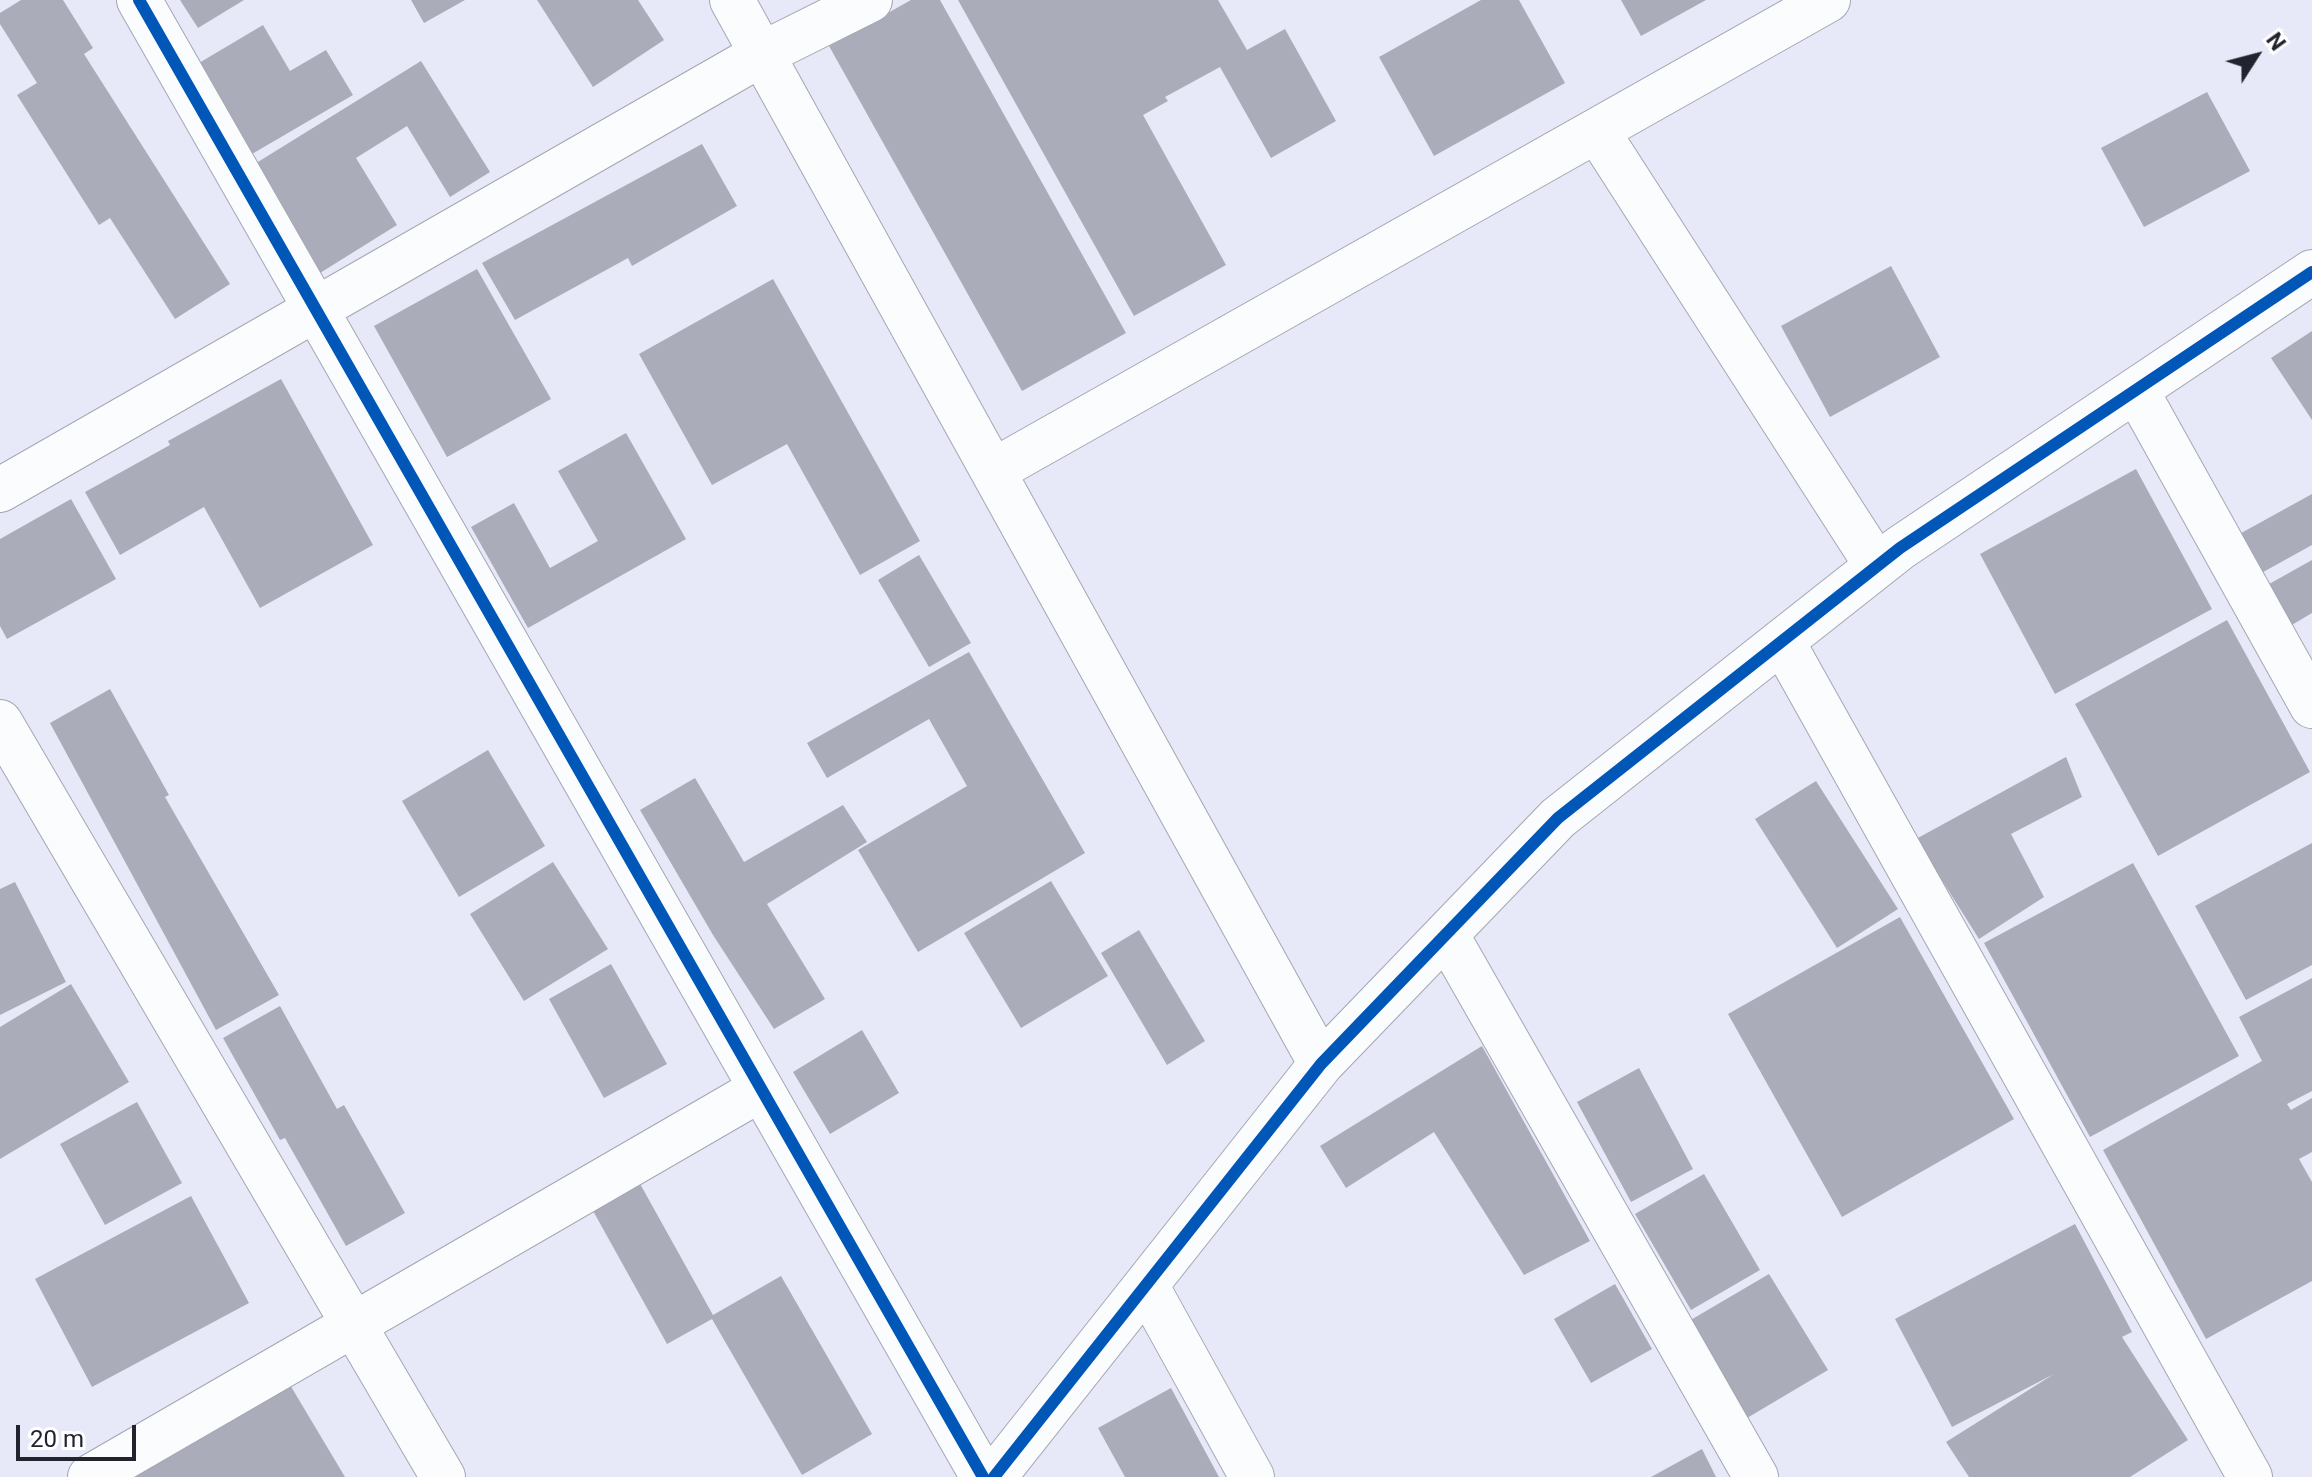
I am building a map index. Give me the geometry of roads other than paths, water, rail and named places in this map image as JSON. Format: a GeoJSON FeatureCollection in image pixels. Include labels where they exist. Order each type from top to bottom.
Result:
{"type":"FeatureCollection","features":[{"type":"Feature","properties":{"kind":"street"},"geometry":{"type":"LineString","coordinates":[[139,0],[983,1477]]}},
{"type":"Feature","properties":{"kind":"street"},"geometry":{"type":"LineString","coordinates":[[732,0],[1321,1064]]}},
{"type":"Feature","properties":{"kind":"street"},"geometry":{"type":"LineString","coordinates":[[0,490],[762,54],[870,0]]}},
{"type":"Feature","properties":{"kind":"street"},"geometry":{"type":"LineString","coordinates":[[993,471],[1828,0]]}},
{"type":"Feature","properties":{"kind":"street"},"geometry":{"type":"LineString","coordinates":[[1597,131],[1877,566]]}},
{"type":"Feature","properties":{"kind":"street"},"geometry":{"type":"LineString","coordinates":[[994,1477],[1321,1064],[1558,818],[1877,566],[2312,272]]}},
{"type":"Feature","properties":{"kind":"street"},"geometry":{"type":"LineString","coordinates":[[2136,390],[2312,706]]}},
{"type":"Feature","properties":{"kind":"street"},"geometry":{"type":"LineString","coordinates":[[1782,641],[2250,1477]]}},
{"type":"Feature","properties":{"kind":"street"},"geometry":{"type":"LineString","coordinates":[[0,722],[443,1477]]}},
{"type":"Feature","properties":{"kind":"street"},"geometry":{"type":"LineString","coordinates":[[1446,934],[1756,1477]]}},
{"type":"Feature","properties":{"kind":"street"},"geometry":{"type":"LineString","coordinates":[[90,1477],[761,1089]]}},
{"type":"Feature","properties":{"kind":"street"},"geometry":{"type":"LineString","coordinates":[[1146,1285],[1252,1477]]}}]}
